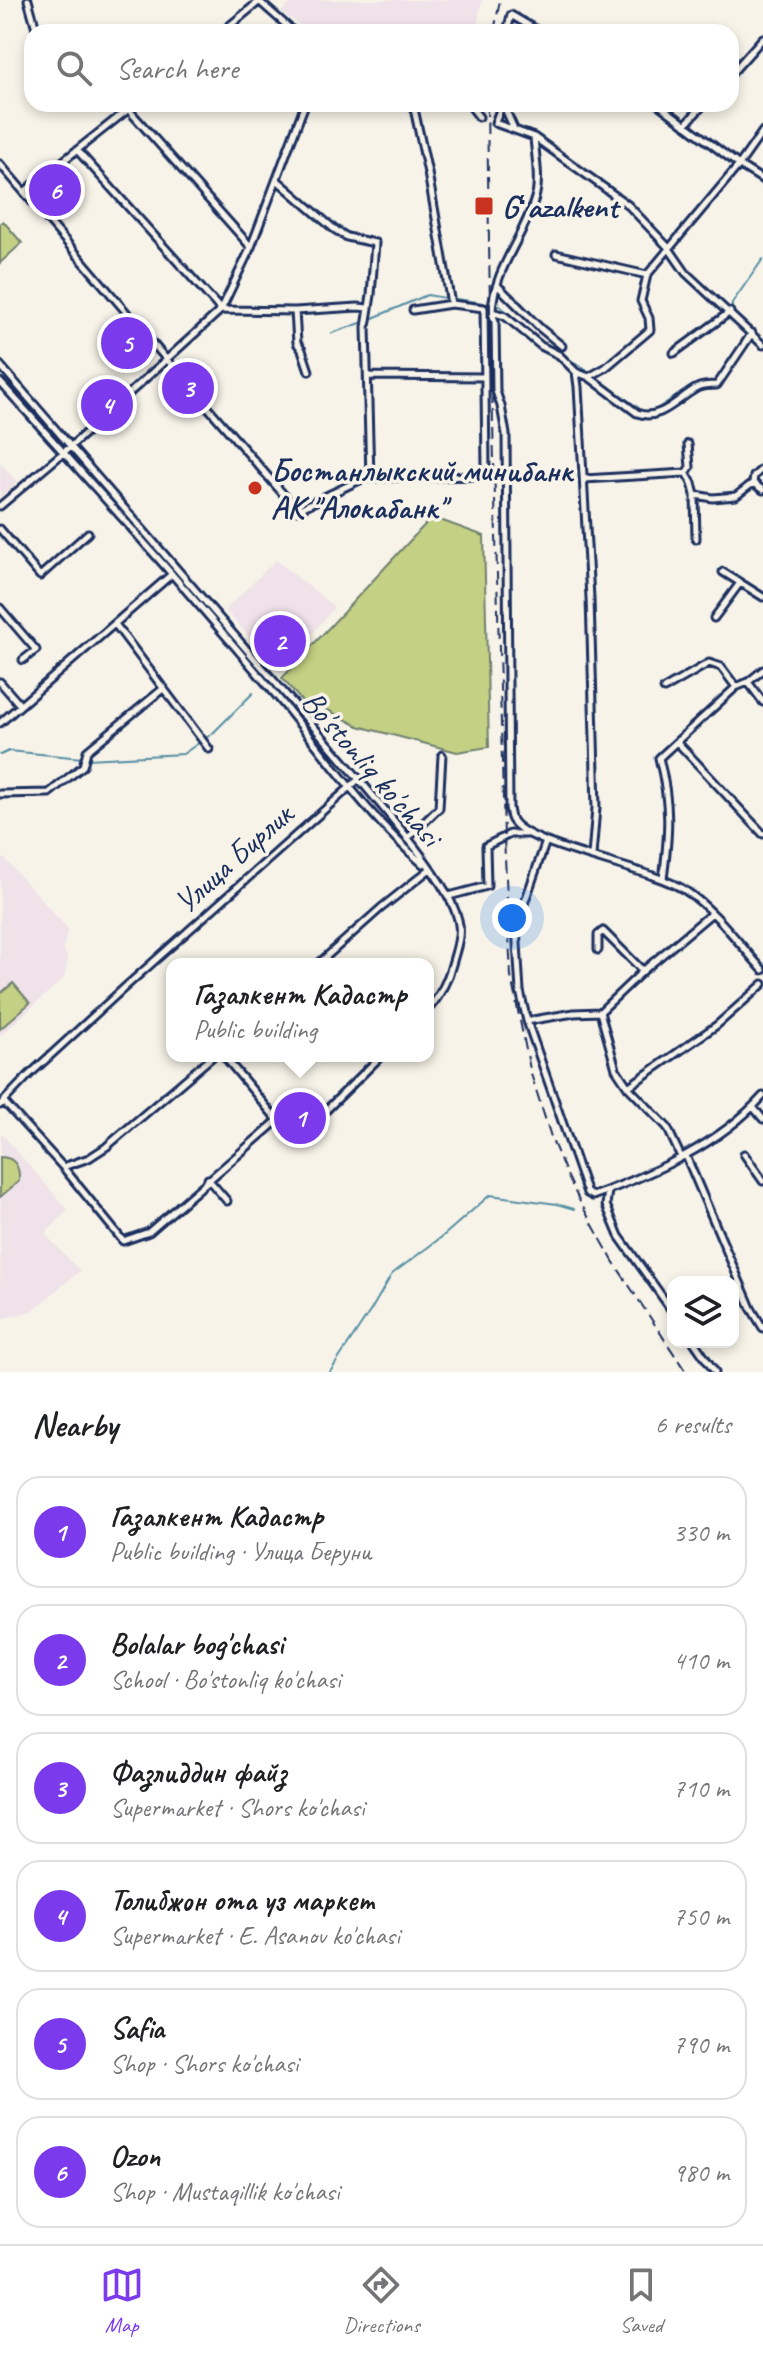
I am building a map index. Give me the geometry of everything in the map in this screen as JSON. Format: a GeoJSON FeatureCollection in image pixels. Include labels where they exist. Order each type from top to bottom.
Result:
{"type":"FeatureCollection","features":[{"type":"Feature","properties":{"kind":"street"},"geometry":{"type":"LineString","coordinates":[[28,0],[35,24]]}},
{"type":"Feature","properties":{"kind":"street"},"geometry":{"type":"LineString","coordinates":[[231,24],[259,0],[285,24]]}},
{"type":"Feature","properties":{"kind":"street"},"geometry":{"type":"LineString","coordinates":[[509,24],[511,15],[526,24]]}},
{"type":"Feature","properties":{"kind":"street"},"geometry":{"type":"LineString","coordinates":[[739,65],[763,38]]}},
{"type":"Feature","properties":{"kind":"street"},"geometry":{"type":"LineString","coordinates":[[24,192],[124,112]]}},
{"type":"Feature","properties":{"kind":"street"},"geometry":{"type":"LineString","coordinates":[[131,112],[251,247]]}},
{"type":"Feature","properties":{"kind":"street"},"geometry":{"type":"LineString","coordinates":[[0,506],[64,453],[221,310],[251,247],[302,112]]}},
{"type":"Feature","properties":{"kind":"street"},"geometry":{"type":"LineString","coordinates":[[415,112],[451,304]]}},
{"type":"Feature","properties":{"kind":"street"},"geometry":{"type":"LineString","coordinates":[[475,112],[479,117]]}},
{"type":"Feature","properties":{"kind":"street"},"geometry":{"type":"LineString","coordinates":[[500,112],[495,123],[534,137],[628,205],[668,247],[686,273],[763,345]]}},
{"type":"Feature","properties":{"kind":"street"},"geometry":{"type":"LineString","coordinates":[[507,112],[514,129]]}},
{"type":"Feature","properties":{"kind":"street"},"geometry":{"type":"LineString","coordinates":[[668,112],[763,180]]}},
{"type":"Feature","properties":{"kind":"street"},"geometry":{"type":"LineString","coordinates":[[685,125],[697,112]]}},
{"type":"Feature","properties":{"kind":"street"},"geometry":{"type":"LineString","coordinates":[[589,377],[605,368],[650,330],[649,318],[641,301],[647,275],[739,165],[763,131]]}},
{"type":"Feature","properties":{"kind":"street"},"geometry":{"type":"LineString","coordinates":[[534,137],[537,191],[492,297],[496,391],[506,434],[509,808],[513,822],[545,844],[663,879],[687,891],[712,913],[763,970]]}},
{"type":"Feature","properties":{"kind":"street"},"geometry":{"type":"LineString","coordinates":[[77,150],[221,310],[368,308]]}},
{"type":"Feature","properties":{"kind":"street"},"geometry":{"type":"LineString","coordinates":[[0,164],[297,510],[364,478],[484,476],[484,308],[451,304],[413,310]]}},
{"type":"Feature","properties":{"kind":"street"},"geometry":{"type":"LineString","coordinates":[[277,180],[334,229],[347,237],[375,243],[366,327],[370,478]]}},
{"type":"Feature","properties":{"kind":"street"},"geometry":{"type":"LineString","coordinates":[[556,254],[647,275]]}},
{"type":"Feature","properties":{"kind":"street"},"geometry":{"type":"LineString","coordinates":[[497,285],[562,346]]}},
{"type":"Feature","properties":{"kind":"street"},"geometry":{"type":"LineString","coordinates":[[295,311],[297,343],[309,371]]}},
{"type":"Feature","properties":{"kind":"street"},"geometry":{"type":"LineString","coordinates":[[492,312],[505,316],[541,346],[559,355],[576,372],[589,377],[642,415],[654,415],[700,386],[717,385],[752,333]]}},
{"type":"Feature","properties":{"kind":"street"},"geometry":{"type":"LineString","coordinates":[[674,353],[730,312]]}},
{"type":"Feature","properties":{"kind":"street","name":"Bo'stonliq ko'chasi"},"geometry":{"type":"LineString","coordinates":[[0,365],[359,779],[430,869]]}},
{"type":"Feature","properties":{"kind":"street"},"geometry":{"type":"LineString","coordinates":[[576,372],[596,808],[592,856]]}},
{"type":"Feature","properties":{"kind":"street"},"geometry":{"type":"LineString","coordinates":[[369,376],[485,377]]}},
{"type":"Feature","properties":{"kind":"street","name":"Bo'stonliq ko'chasi"},"geometry":{"type":"LineString","coordinates":[[0,382],[275,694],[401,845],[430,869]]}},
{"type":"Feature","properties":{"kind":"street"},"geometry":{"type":"LineString","coordinates":[[686,473],[690,467],[688,444]]}},
{"type":"Feature","properties":{"kind":"street"},"geometry":{"type":"LineString","coordinates":[[695,495],[713,498],[736,496],[753,483],[754,476],[763,468]]}},
{"type":"Feature","properties":{"kind":"street"},"geometry":{"type":"LineString","coordinates":[[583,479],[686,473]]}},
{"type":"Feature","properties":{"kind":"street"},"geometry":{"type":"LineString","coordinates":[[686,473],[695,495],[696,539]]}},
{"type":"Feature","properties":{"kind":"street"},"geometry":{"type":"LineString","coordinates":[[753,483],[763,490]]}},
{"type":"Feature","properties":{"kind":"street"},"geometry":{"type":"LineString","coordinates":[[0,529],[40,576],[88,533]]}},
{"type":"Feature","properties":{"kind":"street"},"geometry":{"type":"LineString","coordinates":[[0,723],[178,569]]}},
{"type":"Feature","properties":{"kind":"street"},"geometry":{"type":"LineString","coordinates":[[723,572],[763,597]]}},
{"type":"Feature","properties":{"kind":"street"},"geometry":{"type":"LineString","coordinates":[[714,618],[740,583]]}},
{"type":"Feature","properties":{"kind":"street"},"geometry":{"type":"LineString","coordinates":[[0,608],[36,650],[23,660]]}},
{"type":"Feature","properties":{"kind":"street"},"geometry":{"type":"LineString","coordinates":[[115,624],[208,747]]}},
{"type":"Feature","properties":{"kind":"street"},"geometry":{"type":"LineString","coordinates":[[664,689],[709,663],[721,667],[736,687]]}},
{"type":"Feature","properties":{"kind":"street"},"geometry":{"type":"LineString","coordinates":[[663,879],[669,834],[667,790],[659,758],[736,687],[763,670]]}},
{"type":"Feature","properties":{"kind":"street"},"geometry":{"type":"LineString","coordinates":[[0,682],[20,705]]}},
{"type":"Feature","properties":{"kind":"street"},"geometry":{"type":"LineString","coordinates":[[748,682],[763,702]]}},
{"type":"Feature","properties":{"kind":"street"},"geometry":{"type":"LineString","coordinates":[[0,794],[49,793],[83,766],[87,751],[164,688]]}},
{"type":"Feature","properties":{"kind":"street"},"geometry":{"type":"LineString","coordinates":[[677,742],[763,834]]}},
{"type":"Feature","properties":{"kind":"street"},"geometry":{"type":"LineString","coordinates":[[407,839],[439,808],[442,755]]}},
{"type":"Feature","properties":{"kind":"street","name":"Улица Бирлик"},"geometry":{"type":"LineString","coordinates":[[2,1104],[29,1075],[124,988],[359,779]]}},
{"type":"Feature","properties":{"kind":"street"},"geometry":{"type":"LineString","coordinates":[[449,896],[487,886],[486,846],[510,834],[528,834]]}},
{"type":"Feature","properties":{"kind":"street"},"geometry":{"type":"LineString","coordinates":[[545,844],[516,927],[520,991],[527,1021],[587,1193],[593,1196],[608,1191],[684,1156],[753,1107],[763,1096]]}},
{"type":"Feature","properties":{"kind":"street"},"geometry":{"type":"LineString","coordinates":[[325,958],[430,869],[449,896],[459,924],[450,974],[434,1004]]}},
{"type":"Feature","properties":{"kind":"street"},"geometry":{"type":"LineString","coordinates":[[527,1021],[600,1012],[712,913]]}},
{"type":"Feature","properties":{"kind":"street"},"geometry":{"type":"LineString","coordinates":[[598,950],[598,935],[603,931],[643,971]]}},
{"type":"Feature","properties":{"kind":"street"},"geometry":{"type":"LineString","coordinates":[[628,1087],[717,1025],[763,984]]}},
{"type":"Feature","properties":{"kind":"street"},"geometry":{"type":"LineString","coordinates":[[600,1012],[616,1069],[628,1087],[667,1127],[684,1156],[751,1308],[763,1328]]}},
{"type":"Feature","properties":{"kind":"street"},"geometry":{"type":"LineString","coordinates":[[63,1167],[89,1158],[106,1147],[206,1062]]}},
{"type":"Feature","properties":{"kind":"street"},"geometry":{"type":"LineString","coordinates":[[229,1062],[295,1141],[375,1062]]}},
{"type":"Feature","properties":{"kind":"street"},"geometry":{"type":"LineString","coordinates":[[2,1104],[63,1167],[123,1241],[149,1232],[277,1121]]}},
{"type":"Feature","properties":{"kind":"street"},"geometry":{"type":"LineString","coordinates":[[753,1107],[763,1119]]}},
{"type":"Feature","properties":{"kind":"street"},"geometry":{"type":"LineString","coordinates":[[744,1154],[763,1181]]}},
{"type":"Feature","properties":{"kind":"street"},"geometry":{"type":"LineString","coordinates":[[208,1179],[227,1201]]}},
{"type":"Feature","properties":{"kind":"street"},"geometry":{"type":"LineString","coordinates":[[608,1191],[606,1205],[619,1236],[667,1304]]}},
{"type":"Feature","properties":{"kind":"street"},"geometry":{"type":"LineString","coordinates":[[698,1348],[715,1372]]}},
{"type":"Feature","properties":{"kind":"shaded area"},"geometry":{"type":"Polygon","coordinates":[[[295,0],[482,0],[478,24],[298,24],[281,12],[295,0]]]}},
{"type":"Feature","properties":{"kind":"shaded area"},"geometry":{"type":"Polygon","coordinates":[[[0,462],[17,482],[0,497],[0,462]]]}},
{"type":"Feature","properties":{"kind":"shaded area"},"geometry":{"type":"Polygon","coordinates":[[[276,560],[334,607],[281,673],[225,610],[276,560]]]}},
{"type":"Feature","properties":{"kind":"shaded area"},"geometry":{"type":"Polygon","coordinates":[[[4,858],[68,929],[63,948],[68,960],[64,978],[0,1036],[0,862],[4,858]]]}},
{"type":"Feature","properties":{"kind":"shaded area"},"geometry":{"type":"Polygon","coordinates":[[[1,1133],[68,1210],[45,1234],[80,1271],[32,1311],[0,1319],[1,1133]]]}},
{"type":"Feature","properties":{"kind":"green space"},"geometry":{"type":"Polygon","coordinates":[[[3,221],[22,243],[0,263],[0,223],[3,221]]]}},
{"type":"Feature","properties":{"kind":"green space"},"geometry":{"type":"Polygon","coordinates":[[[432,517],[484,536],[489,747],[457,752],[358,726],[324,708],[304,704],[282,678],[432,517]]]}},
{"type":"Feature","properties":{"kind":"green space"},"geometry":{"type":"Polygon","coordinates":[[[13,983],[30,1003],[0,1029],[0,994],[13,983]]]}},
{"type":"Feature","properties":{"kind":"green space"},"geometry":{"type":"Polygon","coordinates":[[[0,1157],[13,1161],[19,1181],[0,1197],[0,1157]]]}},
{"type":"Feature","properties":{"kind":"waterway"},"geometry":{"type":"LineString","coordinates":[[732,308],[732,303],[763,259]]}},
{"type":"Feature","properties":{"kind":"waterway"},"geometry":{"type":"LineString","coordinates":[[373,318],[427,295],[445,298]]}},
{"type":"Feature","properties":{"kind":"waterway"},"geometry":{"type":"LineString","coordinates":[[456,299],[484,303]]}},
{"type":"Feature","properties":{"kind":"waterway"},"geometry":{"type":"LineString","coordinates":[[495,305],[546,345]]}},
{"type":"Feature","properties":{"kind":"waterway"},"geometry":{"type":"LineString","coordinates":[[332,333],[364,322]]}},
{"type":"Feature","properties":{"kind":"waterway"},"geometry":{"type":"LineString","coordinates":[[558,352],[588,371]]}},
{"type":"Feature","properties":{"kind":"waterway"},"geometry":{"type":"LineString","coordinates":[[712,383],[724,371]]}},
{"type":"Feature","properties":{"kind":"waterway"},"geometry":{"type":"LineString","coordinates":[[597,378],[644,412],[652,412],[698,385]]}},
{"type":"Feature","properties":{"kind":"waterway"},"geometry":{"type":"LineString","coordinates":[[88,759],[183,754],[213,733],[253,693]]}},
{"type":"Feature","properties":{"kind":"waterway"},"geometry":{"type":"LineString","coordinates":[[0,755],[9,751],[82,758]]}},
{"type":"Feature","properties":{"kind":"waterway"},"geometry":{"type":"LineString","coordinates":[[330,1372],[392,1274],[443,1236],[490,1195],[574,1209]]}},
{"type":"Feature","properties":{"kind":"railway"},"geometry":{"type":"LineString","coordinates":[[496,24],[500,0]]}},
{"type":"Feature","properties":{"kind":"railway"},"geometry":{"type":"LineString","coordinates":[[487,112],[504,838],[511,977],[531,1074],[566,1173],[613,1261],[686,1372]]}},
{"type":"Feature","properties":{"kind":"place","name":"Ozon"},"geometry":{"type":"Point","coordinates":[55,190]}},
{"type":"Feature","properties":{"kind":"place","name":"Gʻazalkent"},"geometry":{"type":"Point","coordinates":[484,206]}},
{"type":"Feature","properties":{"kind":"place","name":"Safia"},"geometry":{"type":"Point","coordinates":[127,343]}},
{"type":"Feature","properties":{"kind":"place","name":"Фазлиддин файз"},"geometry":{"type":"Point","coordinates":[188,388]}},
{"type":"Feature","properties":{"kind":"place","name":"Толибжон ота уз маркет"},"geometry":{"type":"Point","coordinates":[107,405]}},
{"type":"Feature","properties":{"kind":"place","name":"Бостанлыкский минибанк АК \"Алокабанк\""},"geometry":{"type":"Point","coordinates":[255,488]}},
{"type":"Feature","properties":{"kind":"place","name":"Bolalar bog'chasi"},"geometry":{"type":"Point","coordinates":[280,641]}},
{"type":"Feature","properties":{"kind":"place","name":"Газалкент Кадастр"},"geometry":{"type":"Point","coordinates":[300,1118]}}]}
